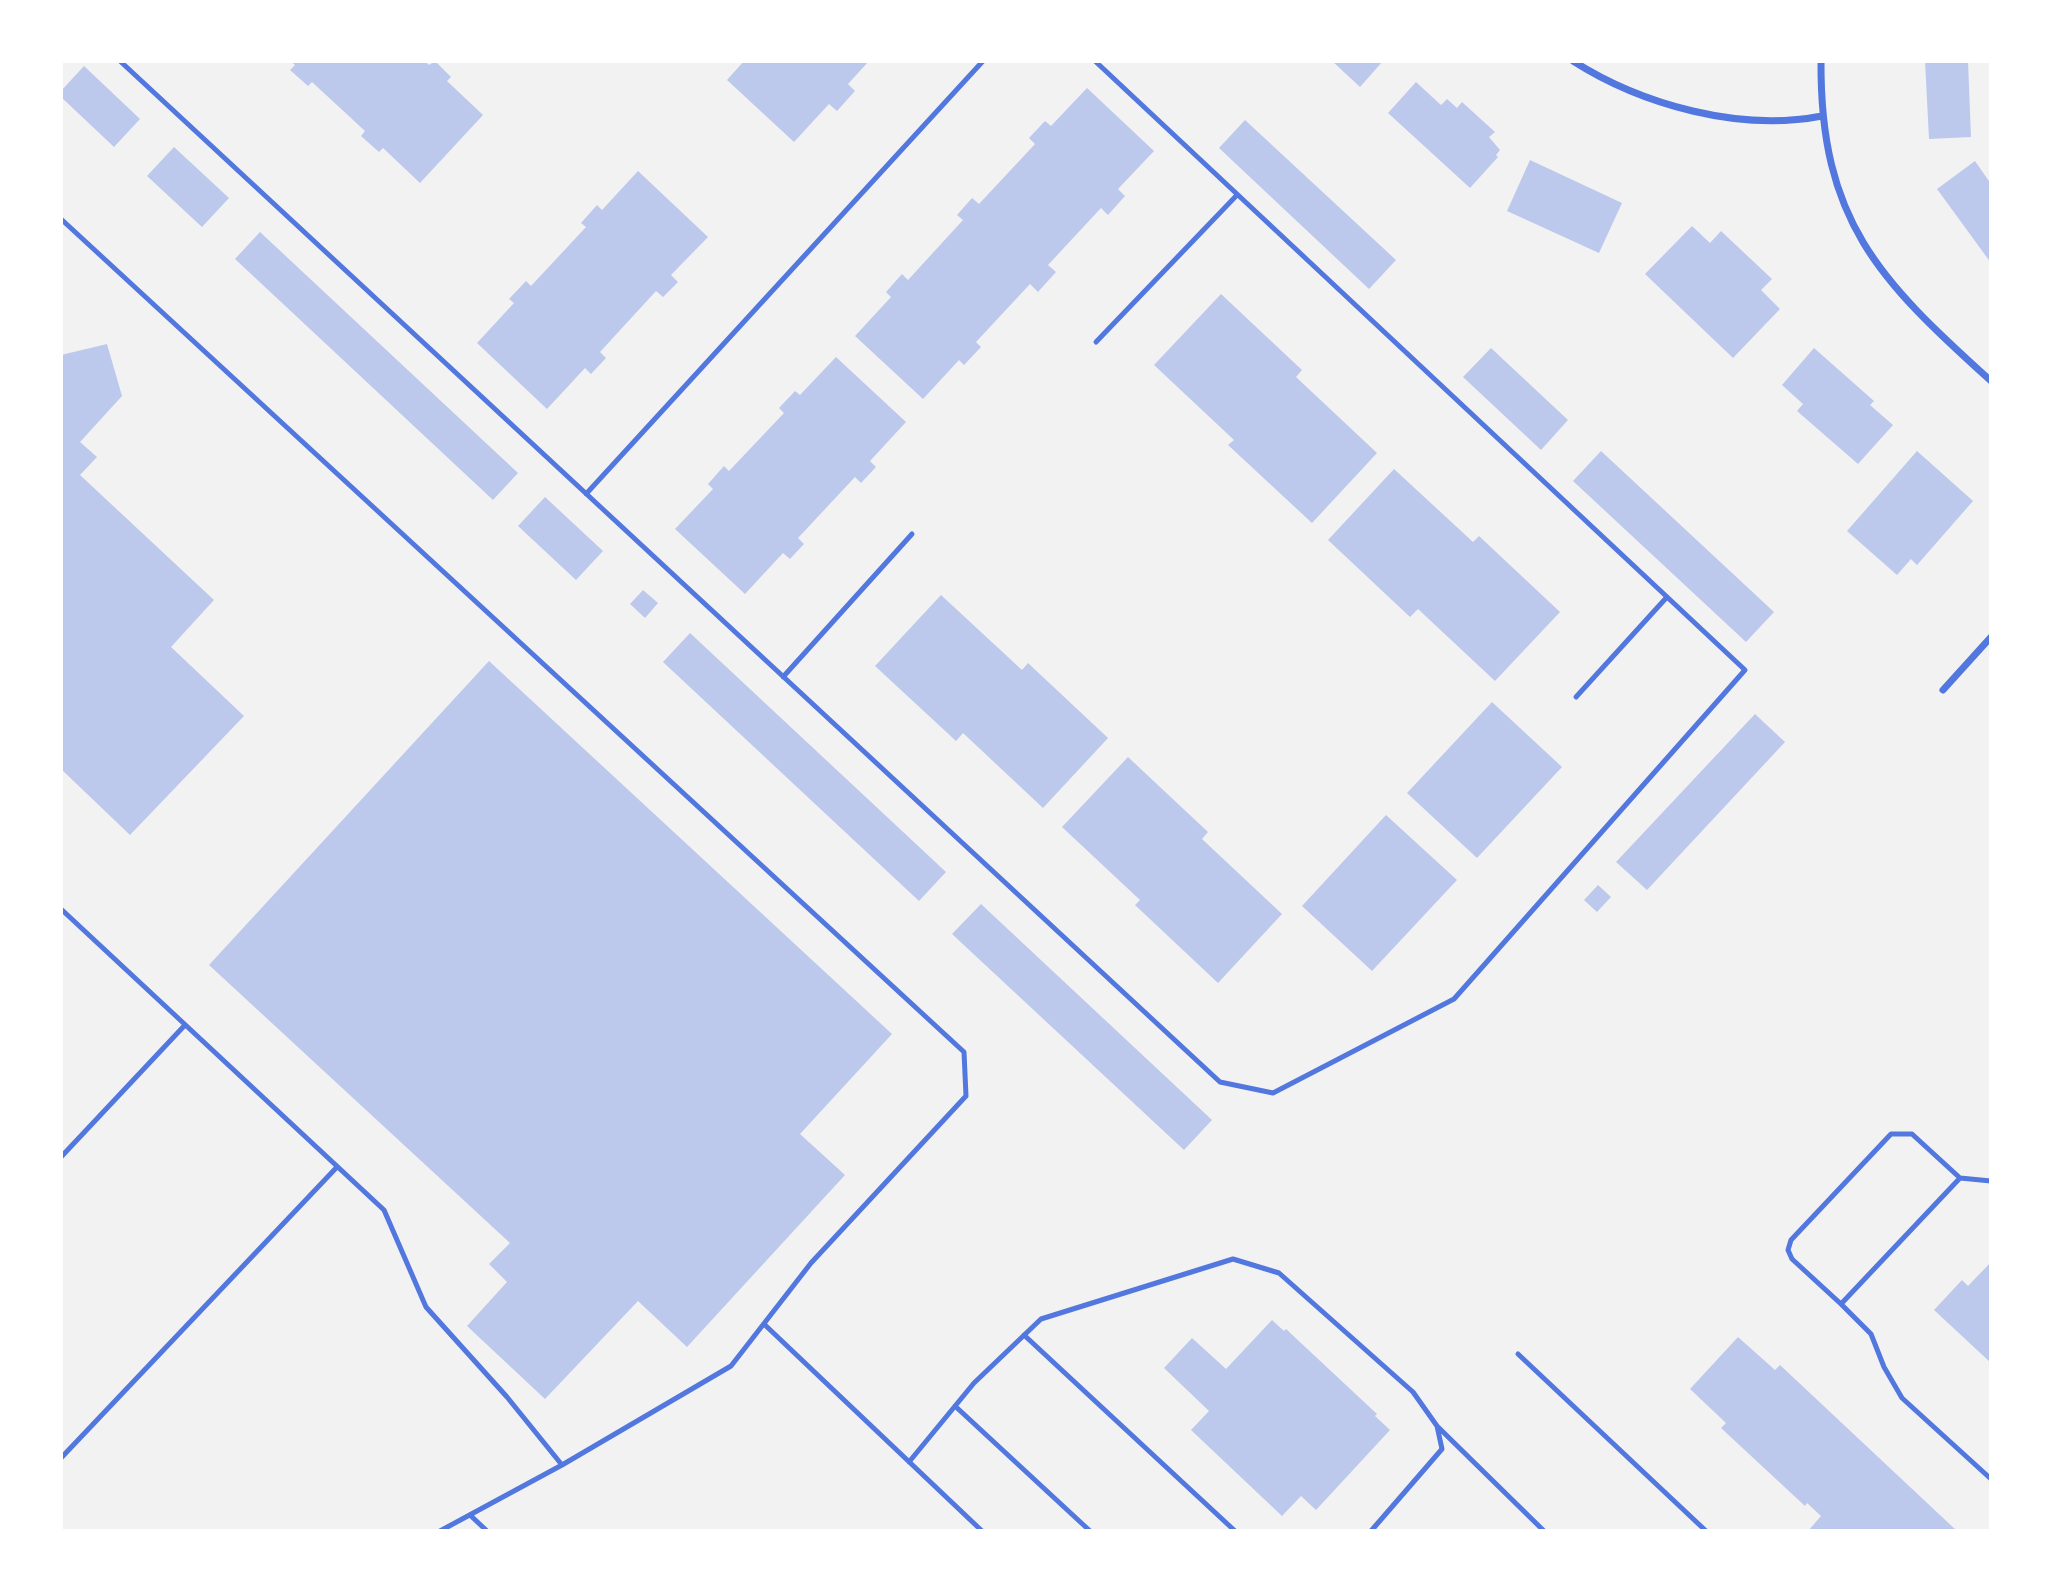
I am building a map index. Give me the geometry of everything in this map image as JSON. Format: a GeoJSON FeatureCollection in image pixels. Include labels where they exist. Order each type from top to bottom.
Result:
{"type":"FeatureCollection","features":[{"type":"Feature","properties":{"kind":"street"},"geometry":{"type":"LineString","coordinates":[[1573,61],[1636,93],[1689,109],[1772,120],[1822,116]]}},
{"type":"Feature","properties":{"kind":"street"},"geometry":{"type":"LineString","coordinates":[[1821,61],[1822,116],[1830,161],[1844,204],[1875,264],[1919,316],[1991,381]]}},
{"type":"Feature","properties":{"kind":"street"},"geometry":{"type":"LineString","coordinates":[[1943,690],[1991,637]]}},
{"type":"Feature","properties":{"kind":"lane"},"geometry":{"type":"LineString","coordinates":[[120,61],[1220,1082],[1273,1093],[1454,999],[1745,670],[1095,61]]}},
{"type":"Feature","properties":{"kind":"lane"},"geometry":{"type":"LineString","coordinates":[[586,494],[983,61]]}},
{"type":"Feature","properties":{"kind":"lane"},"geometry":{"type":"LineString","coordinates":[[1096,342],[1237,195]]}},
{"type":"Feature","properties":{"kind":"lane"},"geometry":{"type":"LineString","coordinates":[[61,219],[964,1052],[966,1096],[811,1263],[731,1366],[562,1465],[440,1531]]}},
{"type":"Feature","properties":{"kind":"lane"},"geometry":{"type":"LineString","coordinates":[[783,677],[912,534]]}},
{"type":"Feature","properties":{"kind":"lane"},"geometry":{"type":"LineString","coordinates":[[1576,697],[1667,597]]}},
{"type":"Feature","properties":{"kind":"lane"},"geometry":{"type":"LineString","coordinates":[[61,909],[384,1210],[426,1307],[507,1397],[562,1465]]}},
{"type":"Feature","properties":{"kind":"lane"},"geometry":{"type":"LineString","coordinates":[[61,1157],[185,1025]]}},
{"type":"Feature","properties":{"kind":"lane"},"geometry":{"type":"LineString","coordinates":[[1991,1181],[1960,1178],[1912,1134],[1891,1135],[1791,1240],[1788,1250],[1792,1259],[1871,1334],[1884,1367],[1902,1398],[1991,1479]]}},
{"type":"Feature","properties":{"kind":"lane"},"geometry":{"type":"LineString","coordinates":[[61,1458],[337,1167]]}},
{"type":"Feature","properties":{"kind":"lane"},"geometry":{"type":"LineString","coordinates":[[1841,1304],[1960,1178]]}},
{"type":"Feature","properties":{"kind":"lane"},"geometry":{"type":"LineString","coordinates":[[909,1462],[955,1406],[1041,1319],[1233,1259],[1279,1273],[1413,1392],[1437,1426],[1544,1531]]}},
{"type":"Feature","properties":{"kind":"lane"},"geometry":{"type":"LineString","coordinates":[[765,1325],[982,1531]]}},
{"type":"Feature","properties":{"kind":"lane"},"geometry":{"type":"LineString","coordinates":[[1024,1335],[1235,1531]]}},
{"type":"Feature","properties":{"kind":"lane"},"geometry":{"type":"LineString","coordinates":[[1518,1354],[1706,1531]]}},
{"type":"Feature","properties":{"kind":"lane"},"geometry":{"type":"LineString","coordinates":[[955,1406],[1090,1531]]}},
{"type":"Feature","properties":{"kind":"lane"},"geometry":{"type":"LineString","coordinates":[[1371,1531],[1442,1449],[1437,1426]]}},
{"type":"Feature","properties":{"kind":"lane"},"geometry":{"type":"LineString","coordinates":[[470,1515],[487,1531]]}},
{"type":"Feature","properties":{"kind":"building"},"geometry":{"type":"Polygon","coordinates":[[[290,61],[425,61],[429,65],[435,61],[451,77],[447,81],[483,115],[420,183],[383,148],[379,152],[361,136],[365,131],[312,82],[308,86],[290,70],[295,65],[290,61]]]}},
{"type":"Feature","properties":{"kind":"building"},"geometry":{"type":"Polygon","coordinates":[[[744,61],[869,61],[848,84],[855,91],[837,111],[829,104],[794,142],[727,80],[744,61]]]}},
{"type":"Feature","properties":{"kind":"building"},"geometry":{"type":"Polygon","coordinates":[[[1332,61],[1383,61],[1360,87],[1332,61]]]}},
{"type":"Feature","properties":{"kind":"building"},"geometry":{"type":"Polygon","coordinates":[[[1925,61],[1968,61],[1971,137],[1929,139],[1925,61]]]}},
{"type":"Feature","properties":{"kind":"building"},"geometry":{"type":"Polygon","coordinates":[[[84,66],[140,119],[114,147],[61,97],[61,91],[84,66]]]}},
{"type":"Feature","properties":{"kind":"building"},"geometry":{"type":"Polygon","coordinates":[[[1416,82],[1441,105],[1447,99],[1457,108],[1462,102],[1495,132],[1489,137],[1500,150],[1496,155],[1498,157],[1470,188],[1388,113],[1416,82]]]}},
{"type":"Feature","properties":{"kind":"building"},"geometry":{"type":"Polygon","coordinates":[[[1087,88],[1154,151],[1118,189],[1125,196],[1108,215],[1101,208],[1048,265],[1056,272],[1038,292],[1030,284],[976,342],[981,347],[964,365],[959,360],[923,399],[855,336],[891,297],[886,292],[902,274],[908,280],[963,220],[957,215],[972,198],[979,204],[1035,144],[1029,138],[1045,121],[1051,126],[1087,88]]]}},
{"type":"Feature","properties":{"kind":"building"},"geometry":{"type":"Polygon","coordinates":[[[1245,120],[1396,260],[1369,289],[1219,148],[1245,120]]]}},
{"type":"Feature","properties":{"kind":"building"},"geometry":{"type":"Polygon","coordinates":[[[174,147],[229,198],[202,227],[147,176],[174,147]]]}},
{"type":"Feature","properties":{"kind":"building"},"geometry":{"type":"Polygon","coordinates":[[[1530,160],[1622,203],[1599,253],[1507,211],[1530,160]]]}},
{"type":"Feature","properties":{"kind":"building"},"geometry":{"type":"Polygon","coordinates":[[[1975,161],[1991,184],[1991,263],[1937,189],[1975,161]]]}},
{"type":"Feature","properties":{"kind":"building"},"geometry":{"type":"Polygon","coordinates":[[[638,171],[708,237],[671,275],[678,282],[663,297],[656,291],[600,352],[606,358],[591,374],[585,368],[547,409],[477,343],[514,303],[509,299],[526,281],[531,286],[586,227],[581,223],[597,205],[602,210],[638,171]]]}},
{"type":"Feature","properties":{"kind":"building"},"geometry":{"type":"Polygon","coordinates":[[[1692,226],[1710,243],[1721,231],[1772,279],[1761,290],[1780,309],[1733,358],[1645,274],[1692,226]]]}},
{"type":"Feature","properties":{"kind":"building"},"geometry":{"type":"Polygon","coordinates":[[[260,232],[518,473],[493,500],[235,259],[260,232]]]}},
{"type":"Feature","properties":{"kind":"building"},"geometry":{"type":"Polygon","coordinates":[[[1221,294],[1302,370],[1296,377],[1377,453],[1312,523],[1228,445],[1234,440],[1154,365],[1221,294]]]}},
{"type":"Feature","properties":{"kind":"building"},"geometry":{"type":"Polygon","coordinates":[[[107,344],[122,396],[80,442],[97,457],[80,475],[214,600],[171,647],[244,716],[130,835],[61,769],[61,355],[107,344]]]}},
{"type":"Feature","properties":{"kind":"building"},"geometry":{"type":"Polygon","coordinates":[[[1491,348],[1568,420],[1541,450],[1463,377],[1491,348]]]}},
{"type":"Feature","properties":{"kind":"building"},"geometry":{"type":"Polygon","coordinates":[[[1814,348],[1874,401],[1870,405],[1893,425],[1858,464],[1797,411],[1803,404],[1782,385],[1814,348]]]}},
{"type":"Feature","properties":{"kind":"building"},"geometry":{"type":"Polygon","coordinates":[[[836,357],[906,422],[870,461],[876,467],[861,483],[855,477],[798,538],[804,544],[790,559],[783,553],[745,594],[675,529],[713,489],[708,484],[724,466],[729,471],[784,413],[779,408],[795,391],[800,395],[836,357]]]}},
{"type":"Feature","properties":{"kind":"building"},"geometry":{"type":"Polygon","coordinates":[[[1601,451],[1774,612],[1746,642],[1573,481],[1601,451]]]}},
{"type":"Feature","properties":{"kind":"building"},"geometry":{"type":"Polygon","coordinates":[[[1917,451],[1973,501],[1917,565],[1911,559],[1897,575],[1847,531],[1917,451]]]}},
{"type":"Feature","properties":{"kind":"building"},"geometry":{"type":"Polygon","coordinates":[[[1394,469],[1473,542],[1479,536],[1560,612],[1495,681],[1418,609],[1410,617],[1328,540],[1394,469]]]}},
{"type":"Feature","properties":{"kind":"building"},"geometry":{"type":"Polygon","coordinates":[[[545,497],[603,551],[576,580],[518,526],[545,497]]]}},
{"type":"Feature","properties":{"kind":"building"},"geometry":{"type":"Polygon","coordinates":[[[643,590],[658,603],[645,618],[630,604],[643,590]]]}},
{"type":"Feature","properties":{"kind":"building"},"geometry":{"type":"Polygon","coordinates":[[[941,595],[1022,670],[1028,663],[1108,738],[1043,808],[963,733],[956,741],[875,666],[941,595]]]}},
{"type":"Feature","properties":{"kind":"building"},"geometry":{"type":"Polygon","coordinates":[[[690,633],[946,872],[919,901],[663,662],[690,633]]]}},
{"type":"Feature","properties":{"kind":"building"},"geometry":{"type":"Polygon","coordinates":[[[489,661],[892,1034],[800,1134],[845,1175],[687,1347],[638,1301],[545,1399],[467,1326],[507,1282],[489,1264],[510,1243],[209,965],[489,661]]]}},
{"type":"Feature","properties":{"kind":"building"},"geometry":{"type":"Polygon","coordinates":[[[1492,702],[1562,767],[1477,858],[1407,793],[1492,702]]]}},
{"type":"Feature","properties":{"kind":"building"},"geometry":{"type":"Polygon","coordinates":[[[1755,714],[1785,742],[1647,890],[1616,862],[1755,714]]]}},
{"type":"Feature","properties":{"kind":"building"},"geometry":{"type":"Polygon","coordinates":[[[1128,757],[1208,832],[1202,839],[1282,914],[1218,983],[1135,905],[1140,900],[1062,827],[1128,757]]]}},
{"type":"Feature","properties":{"kind":"building"},"geometry":{"type":"Polygon","coordinates":[[[1386,815],[1457,880],[1372,971],[1302,906],[1386,815]]]}},
{"type":"Feature","properties":{"kind":"building"},"geometry":{"type":"Polygon","coordinates":[[[1598,885],[1611,897],[1597,912],[1584,900],[1598,885]]]}},
{"type":"Feature","properties":{"kind":"building"},"geometry":{"type":"Polygon","coordinates":[[[981,904],[1212,1120],[1184,1150],[952,934],[981,904]]]}},
{"type":"Feature","properties":{"kind":"building"},"geometry":{"type":"Polygon","coordinates":[[[1991,1262],[1991,1363],[1934,1310],[1962,1280],[1968,1286],[1991,1262]]]}},
{"type":"Feature","properties":{"kind":"building"},"geometry":{"type":"Polygon","coordinates":[[[1272,1320],[1284,1331],[1286,1329],[1377,1414],[1375,1416],[1390,1430],[1316,1510],[1301,1496],[1282,1516],[1191,1430],[1209,1411],[1164,1368],[1192,1338],[1226,1369],[1272,1320]]]}},
{"type":"Feature","properties":{"kind":"building"},"geometry":{"type":"Polygon","coordinates":[[[1738,1337],[1775,1370],[1780,1365],[1957,1531],[1808,1531],[1821,1516],[1807,1503],[1805,1506],[1721,1428],[1726,1423],[1690,1389],[1738,1337]]]}}]}
